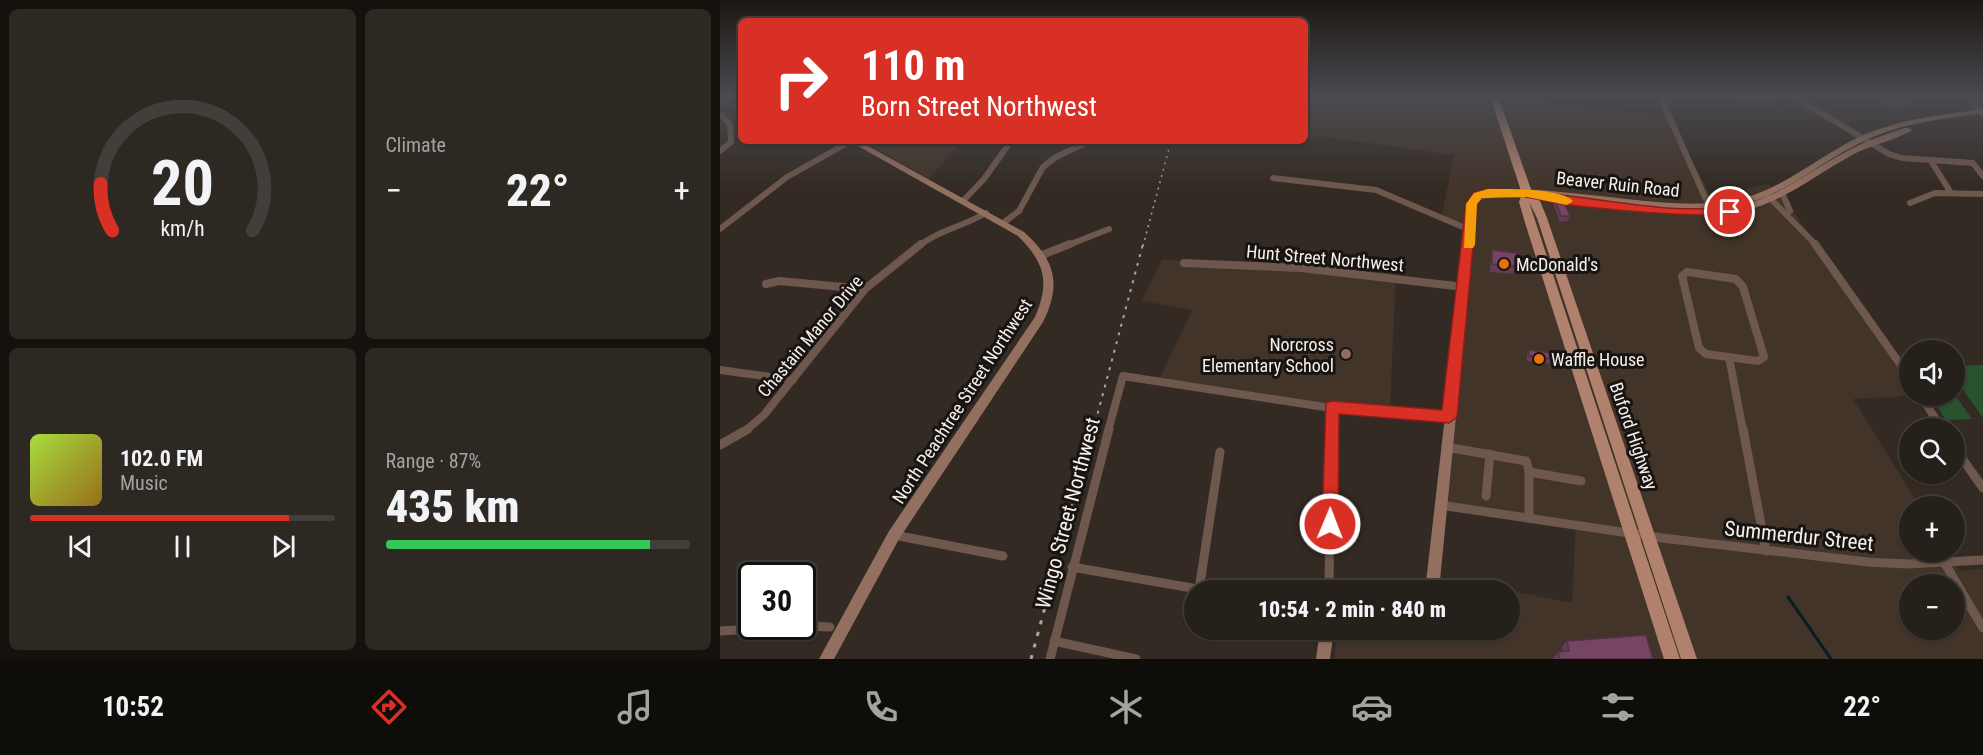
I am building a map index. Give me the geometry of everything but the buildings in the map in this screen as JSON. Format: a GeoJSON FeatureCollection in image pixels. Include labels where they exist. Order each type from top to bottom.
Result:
{"type":"FeatureCollection","features":[{"type":"Feature","properties":{"kind":"main road","name":"Buford Highway"},"geometry":{"type":"LineString","coordinates":[[1504,127],[1527,194],[1535,201],[1542,218],[1567,315]]}},
{"type":"Feature","properties":{"kind":"main road","name":"Buford Highway"},"geometry":{"type":"LineString","coordinates":[[1527,194],[1524,202],[1567,315],[1641,534],[1689,659]]}},
{"type":"Feature","properties":{"kind":"main road","name":"Buford Highway"},"geometry":{"type":"LineString","coordinates":[[1641,534],[1672,659]]}},
{"type":"Feature","properties":{"kind":"street"},"geometry":{"type":"LineString","coordinates":[[720,151],[731,142],[730,127]]}},
{"type":"Feature","properties":{"kind":"street"},"geometry":{"type":"LineString","coordinates":[[1673,127],[1710,210]]}},
{"type":"Feature","properties":{"kind":"street"},"geometry":{"type":"LineString","coordinates":[[1843,127],[1902,158],[1973,163],[1983,176]]}},
{"type":"Feature","properties":{"kind":"street","name":"Beaver Ruin Road"},"geometry":{"type":"LineString","coordinates":[[1527,194],[1668,212],[1746,209],[1866,141],[1917,127]]}},
{"type":"Feature","properties":{"kind":"street","name":"Beaver Ruin Road"},"geometry":{"type":"LineString","coordinates":[[1770,197],[1783,195],[1866,141]]}},
{"type":"Feature","properties":{"kind":"street"},"geometry":{"type":"LineString","coordinates":[[720,229],[787,177],[847,144]]}},
{"type":"Feature","properties":{"kind":"street"},"geometry":{"type":"LineString","coordinates":[[858,144],[1003,223],[1021,234],[1042,255],[1109,229]]}},
{"type":"Feature","properties":{"kind":"street"},"geometry":{"type":"LineString","coordinates":[[963,201],[984,179],[1009,144]]}},
{"type":"Feature","properties":{"kind":"street"},"geometry":{"type":"LineString","coordinates":[[1003,223],[1019,211],[1026,202],[1028,190],[1043,167],[1056,157],[1084,144]]}},
{"type":"Feature","properties":{"kind":"street"},"geometry":{"type":"LineString","coordinates":[[1931,161],[1951,193]]}},
{"type":"Feature","properties":{"kind":"street"},"geometry":{"type":"LineString","coordinates":[[1273,178],[1376,190],[1470,230]]}},
{"type":"Feature","properties":{"kind":"street"},"geometry":{"type":"LineString","coordinates":[[1433,580],[1472,204],[1478,196],[1488,192],[1527,194]]}},
{"type":"Feature","properties":{"kind":"street","name":"Beaver Ruin Road"},"geometry":{"type":"LineString","coordinates":[[1527,194],[1539,192],[1710,210]]}},
{"type":"Feature","properties":{"kind":"street"},"geometry":{"type":"LineString","coordinates":[[1910,203],[1935,194],[1983,194]]}},
{"type":"Feature","properties":{"kind":"street"},"geometry":{"type":"LineString","coordinates":[[1783,195],[1786,207],[1806,227],[1899,362]]}},
{"type":"Feature","properties":{"kind":"street"},"geometry":{"type":"LineString","coordinates":[[1770,197],[1817,245]]}},
{"type":"Feature","properties":{"kind":"street"},"geometry":{"type":"LineString","coordinates":[[1542,218],[1540,207],[1553,199]]}},
{"type":"Feature","properties":{"kind":"street","name":"Chastain Manor Drive"},"geometry":{"type":"LineString","coordinates":[[720,445],[752,427],[865,290],[930,237],[969,223],[986,213]]}},
{"type":"Feature","properties":{"kind":"street","name":"North Peachtree Street Northwest"},"geometry":{"type":"LineString","coordinates":[[826,659],[894,536],[1039,319],[1047,301],[1049,287],[1048,270],[1042,255]]}},
{"type":"Feature","properties":{"kind":"street","name":"Hunt Street Northwest"},"geometry":{"type":"LineString","coordinates":[[1184,263],[1301,268],[1464,287]]}},
{"type":"Feature","properties":{"kind":"street"},"geometry":{"type":"LineString","coordinates":[[1687,272],[1736,279],[1743,287],[1764,357],[1758,361],[1729,357],[1706,354],[1699,348],[1682,276],[1687,272]]}},
{"type":"Feature","properties":{"kind":"street"},"geometry":{"type":"LineString","coordinates":[[766,284],[778,281],[865,290]]}},
{"type":"Feature","properties":{"kind":"street"},"geometry":{"type":"LineString","coordinates":[[1729,357],[1766,551]]}},
{"type":"Feature","properties":{"kind":"street"},"geometry":{"type":"LineString","coordinates":[[720,370],[792,380]]}},
{"type":"Feature","properties":{"kind":"street","name":"Wingo Street Northwest"},"geometry":{"type":"LineString","coordinates":[[1050,659],[1072,567],[1124,376],[1332,408]]}},
{"type":"Feature","properties":{"kind":"street"},"geometry":{"type":"LineString","coordinates":[[1329,580],[1332,408],[1449,417]]}},
{"type":"Feature","properties":{"kind":"street"},"geometry":{"type":"LineString","coordinates":[[1446,447],[1522,459],[1528,463],[1529,518]]}},
{"type":"Feature","properties":{"kind":"street"},"geometry":{"type":"LineString","coordinates":[[1205,580],[1220,452]]}},
{"type":"Feature","properties":{"kind":"street"},"geometry":{"type":"LineString","coordinates":[[1486,496],[1490,454]]}},
{"type":"Feature","properties":{"kind":"street"},"geometry":{"type":"LineString","coordinates":[[1965,463],[1983,488]]}},
{"type":"Feature","properties":{"kind":"street"},"geometry":{"type":"LineString","coordinates":[[1529,472],[1581,481]]}},
{"type":"Feature","properties":{"kind":"street","name":"Summerdur Street"},"geometry":{"type":"LineString","coordinates":[[1440,505],[1766,551],[1868,562],[1899,562]]}},
{"type":"Feature","properties":{"kind":"street"},"geometry":{"type":"LineString","coordinates":[[894,536],[1003,556]]}},
{"type":"Feature","properties":{"kind":"street","name":"Summerdur Street"},"geometry":{"type":"LineString","coordinates":[[1965,561],[1983,560]]}},
{"type":"Feature","properties":{"kind":"street"},"geometry":{"type":"LineString","coordinates":[[1944,562],[1983,628]]}},
{"type":"Feature","properties":{"kind":"street"},"geometry":{"type":"LineString","coordinates":[[1072,567],[1184,587]]}},
{"type":"Feature","properties":{"kind":"street"},"geometry":{"type":"LineString","coordinates":[[816,626],[830,627]]}},
{"type":"Feature","properties":{"kind":"street"},"geometry":{"type":"LineString","coordinates":[[720,631],[738,630]]}},
{"type":"Feature","properties":{"kind":"street"},"geometry":{"type":"LineString","coordinates":[[1323,659],[1326,640]]}},
{"type":"Feature","properties":{"kind":"street"},"geometry":{"type":"LineString","coordinates":[[1054,641],[1136,659]]}},
{"type":"Feature","properties":{"kind":"shaded area"},"geometry":{"type":"Polygon","coordinates":[[[1308,127],[1677,127],[1687,151],[1712,198],[1768,184],[1781,194],[1899,363],[1899,397],[1853,399],[1899,473],[1899,484],[1906,484],[1913,496],[1899,496],[1899,562],[1954,562],[1960,571],[1983,569],[1983,659],[1334,659],[1337,640],[1520,640],[1520,593],[1572,603],[1576,520],[1442,506],[1452,338],[1467,267],[1470,229],[1441,220],[1454,155],[1308,134],[1308,127]]]}},
{"type":"Feature","properties":{"kind":"shaded area"},"geometry":{"type":"Polygon","coordinates":[[[869,144],[959,144],[929,179],[869,144]]]}},
{"type":"Feature","properties":{"kind":"shaded area"},"geometry":{"type":"Polygon","coordinates":[[[1162,260],[1304,263],[1396,274],[1390,409],[1315,403],[1158,382],[1192,310],[1142,301],[1162,260]]]}},
{"type":"Feature","properties":{"kind":"shaded area"},"geometry":{"type":"Polygon","coordinates":[[[1430,575],[1455,580],[1429,580],[1430,575]]]}},
{"type":"Feature","properties":{"kind":"green space"},"geometry":{"type":"Polygon","coordinates":[[[1983,365],[1983,418],[1965,392],[1965,366],[1983,365]]]}},
{"type":"Feature","properties":{"kind":"green space"},"geometry":{"type":"Polygon","coordinates":[[[1937,406],[1963,406],[1972,419],[1965,418],[1945,418],[1937,406]]]}},
{"type":"Feature","properties":{"kind":"waterway"},"geometry":{"type":"LineString","coordinates":[[1788,597],[1831,659]]}},
{"type":"Feature","properties":{"kind":"railway"},"geometry":{"type":"LineString","coordinates":[[1143,246],[1170,144]]}},
{"type":"Feature","properties":{"kind":"railway"},"geometry":{"type":"LineString","coordinates":[[1093,431],[1143,244]]}},
{"type":"Feature","properties":{"kind":"railway"},"geometry":{"type":"LineString","coordinates":[[1031,659],[1093,429]]}},
{"type":"Feature","properties":{"kind":"slow traffic"},"geometry":{"type":"LineString","coordinates":[[1469,245],[1472,204],[1478,196],[1488,192],[1527,194],[1567,201]]}},
{"type":"Feature","properties":{"kind":"place","name":"McDonald's"},"geometry":{"type":"Point","coordinates":[1504,264]}},
{"type":"Feature","properties":{"kind":"place","name":"Norcross Elementary School"},"geometry":{"type":"Point","coordinates":[1346,354]}},
{"type":"Feature","properties":{"kind":"place","name":"Waffle House"},"geometry":{"type":"Point","coordinates":[1539,359]}},
{"type":"Feature","properties":{"kind":"route"},"geometry":{"type":"LineString","coordinates":[[1330,524],[1332,408],[1449,417],[1472,204],[1478,196],[1488,192],[1527,194],[1668,212],[1691,214],[1730,212]]}}]}
